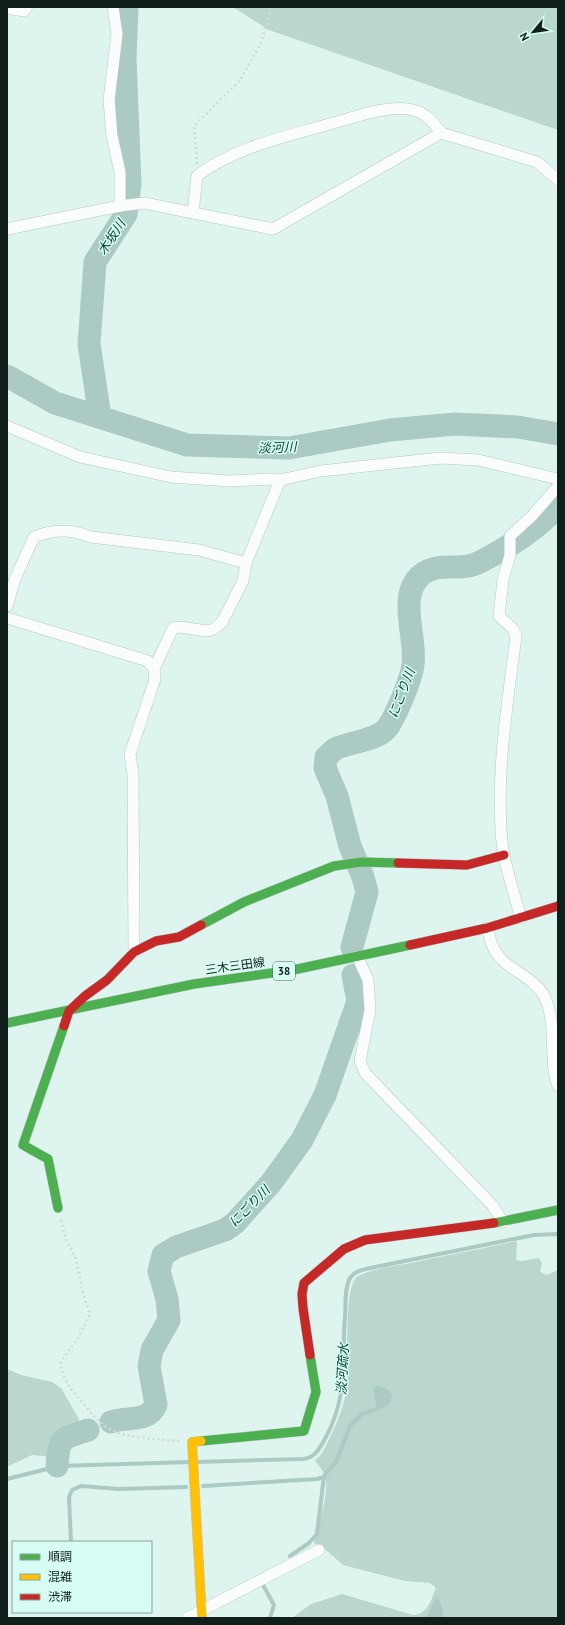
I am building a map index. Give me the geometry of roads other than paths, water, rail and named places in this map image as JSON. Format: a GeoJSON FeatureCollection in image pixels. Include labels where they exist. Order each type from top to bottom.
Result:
{"type":"FeatureCollection","features":[{"type":"Feature","properties":{"kind":"street"},"geometry":{"type":"LineString","coordinates":[[7,8],[24,10],[27,7]]}},
{"type":"Feature","properties":{"kind":"street"},"geometry":{"type":"LineString","coordinates":[[113,7],[117,34],[109,100],[112,136],[120,172],[120,206]]}},
{"type":"Feature","properties":{"kind":"street"},"geometry":{"type":"LineString","coordinates":[[193,213],[197,176],[208,168],[258,145],[375,112],[400,109],[425,114],[432,120],[441,133],[537,162],[558,180]]}},
{"type":"Feature","properties":{"kind":"street"},"geometry":{"type":"LineString","coordinates":[[7,229],[120,206],[144,203],[273,229],[441,133]]}},
{"type":"Feature","properties":{"kind":"street"},"geometry":{"type":"LineString","coordinates":[[7,426],[80,457],[164,476],[230,481],[270,478],[280,480],[321,472],[440,458],[478,460],[558,479]]}},
{"type":"Feature","properties":{"kind":"street"},"geometry":{"type":"LineString","coordinates":[[154,669],[173,628],[180,627],[207,631],[214,629],[222,622],[243,581],[246,563],[280,480]]}},
{"type":"Feature","properties":{"kind":"street"},"geometry":{"type":"LineString","coordinates":[[521,918],[504,855],[501,829],[502,751],[516,636],[513,629],[499,616],[503,580],[510,555],[510,536],[532,516],[558,486]]}},
{"type":"Feature","properties":{"kind":"street"},"geometry":{"type":"LineString","coordinates":[[7,606],[15,579],[34,537],[48,532],[76,531],[91,537],[199,550],[246,563]]}},
{"type":"Feature","properties":{"kind":"street"},"geometry":{"type":"LineString","coordinates":[[7,618],[148,660],[154,669],[155,679],[130,754],[133,775],[134,952]]}},
{"type":"Feature","properties":{"kind":"street"},"geometry":{"type":"LineString","coordinates":[[58,1208],[54,1182],[48,1159],[23,1145],[69,1011],[85,996],[107,980],[134,952],[156,941],[179,938],[244,902],[334,866],[362,862],[467,865],[504,855]]}},
{"type":"Feature","properties":{"kind":"street","name":"三木三田線"},"geometry":{"type":"LineString","coordinates":[[7,1023],[194,984],[293,970],[358,958],[486,928],[558,906]]}},
{"type":"Feature","properties":{"kind":"street"},"geometry":{"type":"LineString","coordinates":[[486,928],[495,951],[509,966],[540,988],[547,1003],[555,1025],[558,1086]]}},
{"type":"Feature","properties":{"kind":"street"},"geometry":{"type":"LineString","coordinates":[[358,958],[368,980],[370,1010],[360,1061],[365,1073],[493,1206],[503,1222]]}},
{"type":"Feature","properties":{"kind":"street"},"geometry":{"type":"LineString","coordinates":[[202,1614],[192,1442],[304,1431],[316,1392],[303,1308],[302,1294],[304,1283],[344,1249],[365,1240],[503,1222],[558,1210]]}},
{"type":"Feature","properties":{"kind":"street"},"geometry":{"type":"LineString","coordinates":[[187,1618],[202,1614],[319,1550]]}},
{"type":"Feature","properties":{"kind":"water"},"geometry":{"type":"Polygon","coordinates":[[[377,1386],[387,1389],[393,1396],[390,1403],[377,1411],[373,1388],[377,1386]]]}},
{"type":"Feature","properties":{"kind":"water"},"geometry":{"type":"Polygon","coordinates":[[[438,1598],[443,1610],[443,1617],[426,1618],[435,1599],[438,1598]]]}},
{"type":"Feature","properties":{"kind":"waterway","name":"木坂川"},"geometry":{"type":"LineString","coordinates":[[100,417],[89,344],[95,262],[126,214],[130,184],[125,59],[127,7]]}},
{"type":"Feature","properties":{"kind":"waterway","name":"淡河川"},"geometry":{"type":"LineString","coordinates":[[7,376],[55,403],[187,445],[289,448],[390,430],[455,424],[518,427],[558,434]]}},
{"type":"Feature","properties":{"kind":"waterway","name":"にごり川"},"geometry":{"type":"LineString","coordinates":[[352,947],[367,892],[363,877],[350,846],[337,796],[325,768],[326,757],[335,749],[371,738],[383,732],[391,722],[399,706],[412,671],[414,654],[409,606],[410,594],[414,584],[421,575],[432,569],[462,567],[481,562],[528,533],[558,506]]}},
{"type":"Feature","properties":{"kind":"waterway","name":"にごり川"},"geometry":{"type":"LineString","coordinates":[[111,1422],[142,1417],[152,1411],[156,1405],[149,1366],[152,1350],[169,1320],[167,1299],[159,1271],[163,1255],[176,1247],[225,1230],[235,1223],[271,1183],[302,1140],[325,1095],[358,1001],[353,975]]}},
{"type":"Feature","properties":{"kind":"waterway","name":"淡河疏水"},"geometry":{"type":"LineString","coordinates":[[196,1462],[303,1459],[311,1457],[320,1448],[333,1421],[341,1392],[343,1378],[346,1292],[348,1282],[355,1273],[375,1267],[534,1235],[558,1234]]}},
{"type":"Feature","properties":{"kind":"waterway"},"geometry":{"type":"LineString","coordinates":[[290,1556],[309,1543],[317,1534],[324,1476],[336,1462],[350,1426],[362,1414],[374,1410]]}},
{"type":"Feature","properties":{"kind":"waterway","name":"にごり川"},"geometry":{"type":"LineString","coordinates":[[57,1466],[59,1449],[63,1440],[72,1435],[88,1430]]}},
{"type":"Feature","properties":{"kind":"waterway","name":"淡河疏水"},"geometry":{"type":"LineString","coordinates":[[7,1479],[59,1466],[190,1462]]}},
{"type":"Feature","properties":{"kind":"waterway"},"geometry":{"type":"LineString","coordinates":[[203,1486],[317,1479],[324,1477]]}},
{"type":"Feature","properties":{"kind":"waterway"},"geometry":{"type":"LineString","coordinates":[[71,1541],[69,1497],[72,1490],[81,1486],[119,1489],[186,1487]]}},
{"type":"Feature","properties":{"kind":"waterway"},"geometry":{"type":"LineString","coordinates":[[263,1585],[274,1605],[270,1618]]}}]}
